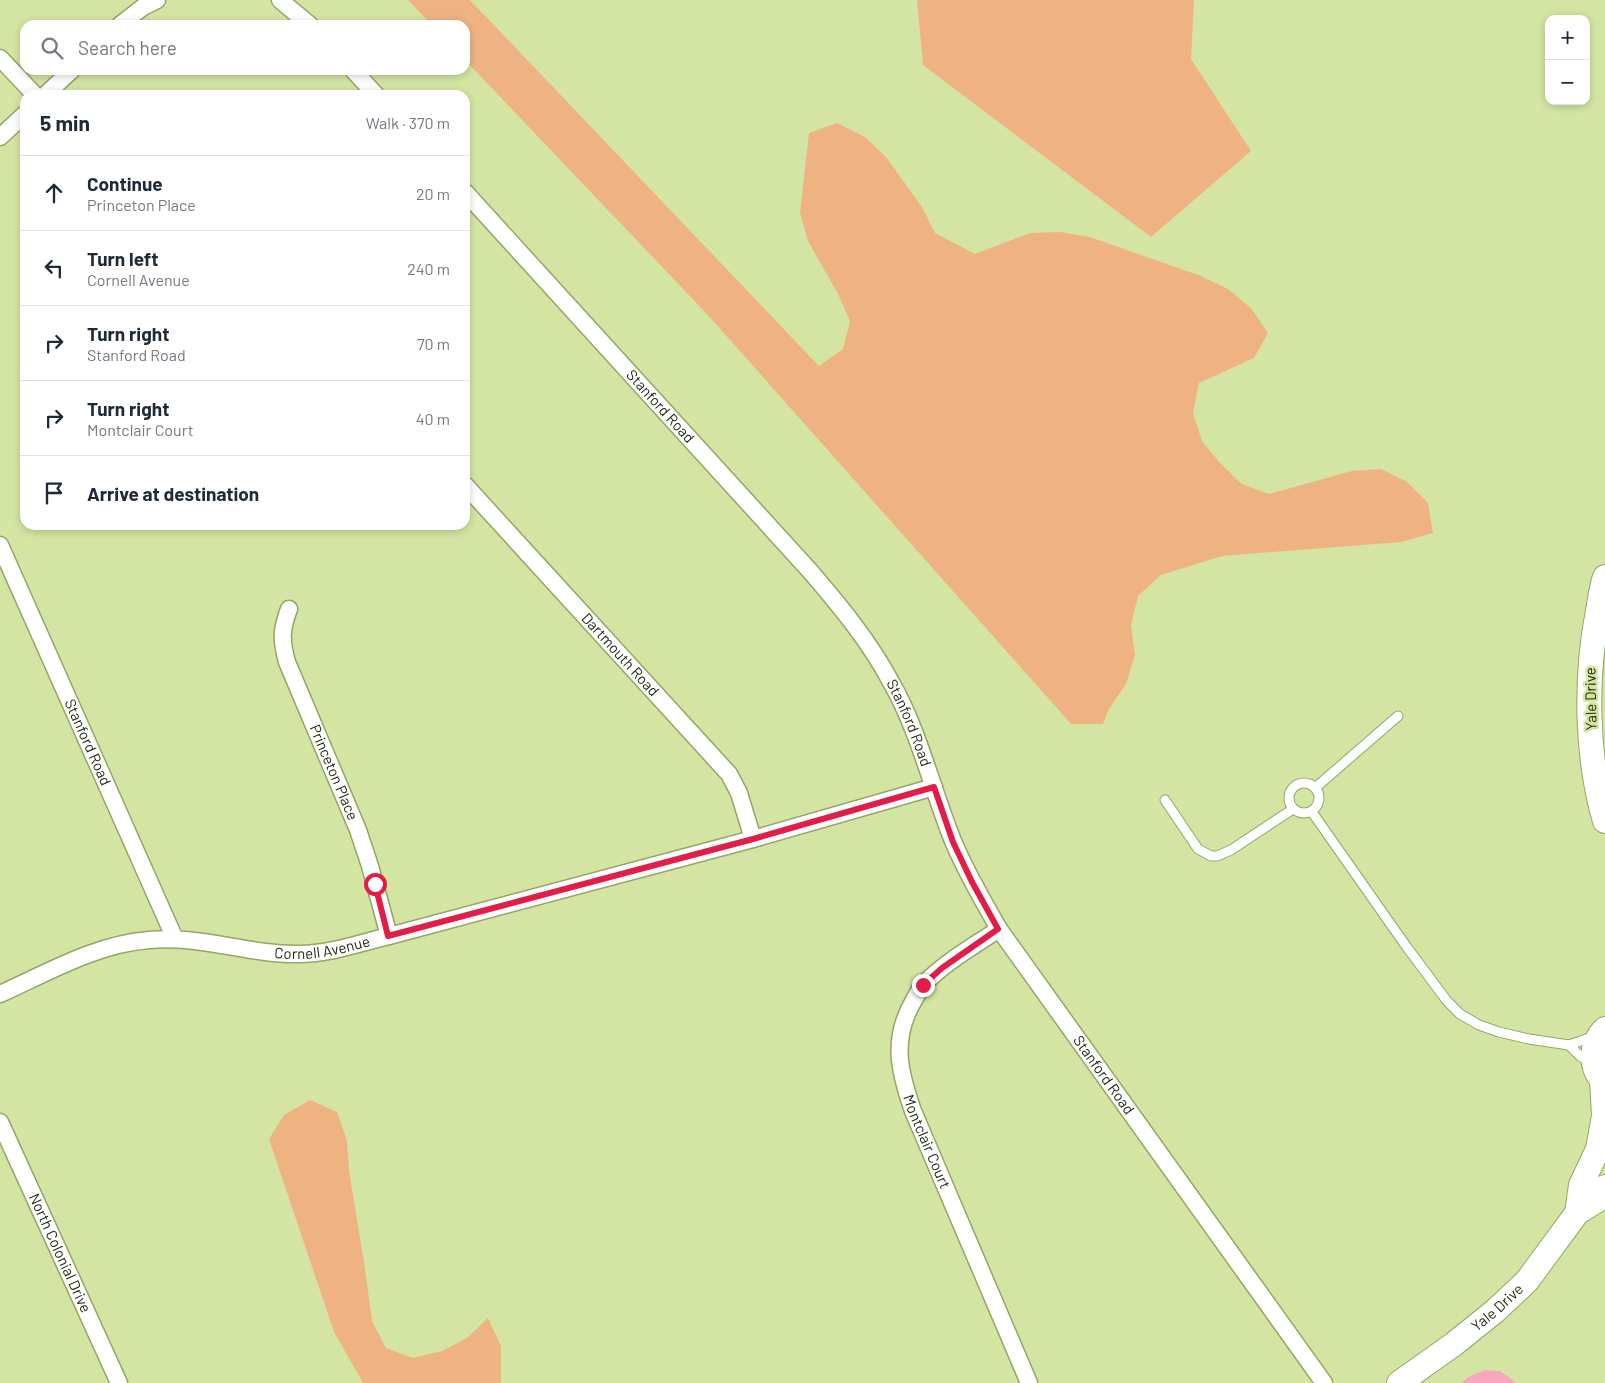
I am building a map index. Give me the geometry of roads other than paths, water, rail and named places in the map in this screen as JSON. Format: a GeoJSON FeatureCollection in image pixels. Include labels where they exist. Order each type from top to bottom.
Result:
{"type":"FeatureCollection","features":[{"type":"Feature","properties":{"kind":"street"},"geometry":{"type":"LineString","coordinates":[[126,20],[143,7],[157,0]]}},
{"type":"Feature","properties":{"kind":"street"},"geometry":{"type":"LineString","coordinates":[[280,0],[304,20]]}},
{"type":"Feature","properties":{"kind":"street"},"geometry":{"type":"LineString","coordinates":[[0,58],[29,90]]}},
{"type":"Feature","properties":{"kind":"street"},"geometry":{"type":"LineString","coordinates":[[50,90],[67,75]]}},
{"type":"Feature","properties":{"kind":"street"},"geometry":{"type":"LineString","coordinates":[[358,75],[371,90]]}},
{"type":"Feature","properties":{"kind":"street"},"geometry":{"type":"LineString","coordinates":[[0,137],[20,119]]}},
{"type":"Feature","properties":{"kind":"street","name":"Stanford Road"},"geometry":{"type":"LineString","coordinates":[[470,197],[810,571],[868,642],[892,683],[910,722],[953,842],[972,882],[998,929],[1324,1383]]}},
{"type":"Feature","properties":{"kind":"street","name":"Dartmouth Road"},"geometry":{"type":"LineString","coordinates":[[470,490],[729,774],[739,793],[753,839]]}},
{"type":"Feature","properties":{"kind":"street","name":"Stanford Road"},"geometry":{"type":"LineString","coordinates":[[0,545],[5,572],[175,939]]}},
{"type":"Feature","properties":{"kind":"street","name":"Yale Drive"},"geometry":{"type":"LineString","coordinates":[[1605,577],[1594,629],[1588,679],[1592,747],[1600,805],[1605,821]]}},
{"type":"Feature","properties":{"kind":"street","name":"Princeton Place"},"geometry":{"type":"LineString","coordinates":[[288,609],[283,626],[282,645],[287,662],[358,830],[370,866],[388,936]]}},
{"type":"Feature","properties":{"kind":"street","name":"Cornell Avenue"},"geometry":{"type":"LineString","coordinates":[[0,994],[75,960],[117,945],[149,940],[197,940],[272,952],[300,954],[333,950],[753,839],[934,787]]}},
{"type":"Feature","properties":{"kind":"street","name":"Montclair Court"},"geometry":{"type":"LineString","coordinates":[[998,929],[942,968],[923,985],[907,1012],[900,1035],[899,1056],[902,1080],[912,1111],[1028,1383]]}},
{"type":"Feature","properties":{"kind":"street"},"geometry":{"type":"LineString","coordinates":[[1578,1213],[1581,1186],[1598,1149],[1604,1116],[1600,1076],[1593,1054],[1595,1043],[1603,1031]]}},
{"type":"Feature","properties":{"kind":"street","name":"North Colonial Drive"},"geometry":{"type":"LineString","coordinates":[[0,1122],[120,1383]]}},
{"type":"Feature","properties":{"kind":"street","name":"Yale Drive"},"geometry":{"type":"LineString","coordinates":[[1399,1383],[1454,1344],[1495,1311],[1527,1281],[1578,1213],[1598,1199],[1605,1188]]}},
{"type":"Feature","properties":{"kind":"lane"},"geometry":{"type":"LineString","coordinates":[[1315,788],[1398,716]]}},
{"type":"Feature","properties":{"kind":"lane"},"geometry":{"type":"LineString","coordinates":[[1304,783],[1315,788],[1320,799],[1312,812],[1302,814],[1293,809],[1289,795],[1295,786],[1304,783]]}},
{"type":"Feature","properties":{"kind":"lane"},"geometry":{"type":"LineString","coordinates":[[1165,800],[1198,849],[1211,856],[1218,856],[1231,850],[1293,809]]}},
{"type":"Feature","properties":{"kind":"lane"},"geometry":{"type":"LineString","coordinates":[[1312,812],[1446,1001],[1460,1014],[1479,1025],[1499,1032],[1568,1045],[1603,1031]]}},
{"type":"Feature","properties":{"kind":"lane"},"geometry":{"type":"LineString","coordinates":[[1568,1045],[1600,1076]]}}]}
